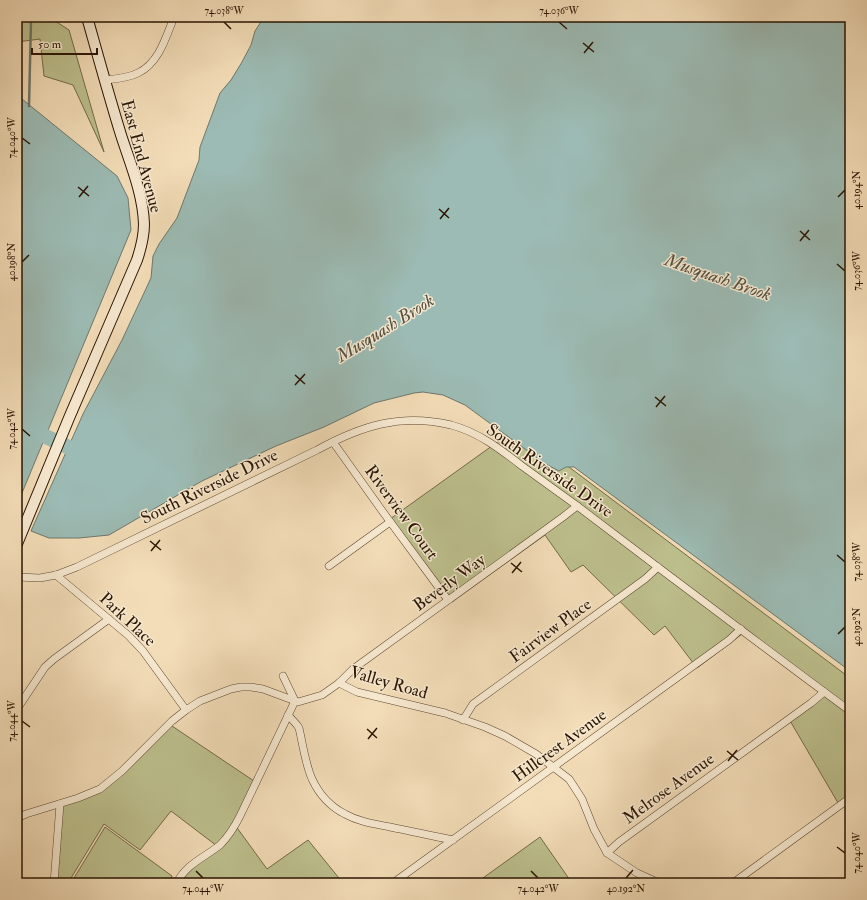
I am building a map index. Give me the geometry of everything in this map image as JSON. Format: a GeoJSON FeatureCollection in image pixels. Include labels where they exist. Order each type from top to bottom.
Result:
{"type":"FeatureCollection","features":[{"type":"Feature","properties":{"kind":"street","name":"East End Avenue"},"geometry":{"type":"LineString","coordinates":[[17,544],[69,418],[138,260],[144,235],[143,214],[139,192],[87,17]]}},
{"type":"Feature","properties":{"kind":"street"},"geometry":{"type":"LineString","coordinates":[[105,80],[121,78],[146,69],[159,53],[174,17]]}},
{"type":"Feature","properties":{"kind":"street","name":"South Riverside Drive"},"geometry":{"type":"LineString","coordinates":[[17,577],[40,578],[56,575],[77,567],[363,428],[406,420],[435,422],[475,434],[495,445],[591,515],[850,711]]}},
{"type":"Feature","properties":{"kind":"street","name":"Riverview Court"},"geometry":{"type":"LineString","coordinates":[[333,442],[448,600]]}},
{"type":"Feature","properties":{"kind":"street","name":"Beverly Way"},"geometry":{"type":"LineString","coordinates":[[339,683],[353,669],[577,506]]}},
{"type":"Feature","properties":{"kind":"street"},"geometry":{"type":"LineString","coordinates":[[328,566],[390,522]]}},
{"type":"Feature","properties":{"kind":"street","name":"Fairview Place"},"geometry":{"type":"LineString","coordinates":[[463,720],[473,704],[645,579],[658,567]]}},
{"type":"Feature","properties":{"kind":"street","name":"Park Place"},"geometry":{"type":"LineString","coordinates":[[56,575],[129,636],[143,651],[186,710]]}},
{"type":"Feature","properties":{"kind":"street"},"geometry":{"type":"LineString","coordinates":[[17,709],[45,667],[109,619]]}},
{"type":"Feature","properties":{"kind":"street","name":"Hillcrest Avenue"},"geometry":{"type":"LineString","coordinates":[[393,883],[729,640],[741,629]]}},
{"type":"Feature","properties":{"kind":"street"},"geometry":{"type":"LineString","coordinates":[[283,676],[295,701]]}},
{"type":"Feature","properties":{"kind":"street","name":"Valley Road"},"geometry":{"type":"LineString","coordinates":[[295,701],[298,702],[322,695],[339,683],[357,692],[445,713],[485,727],[505,736],[536,754],[568,779],[582,799],[594,829],[607,853],[637,873],[659,883]]}},
{"type":"Feature","properties":{"kind":"street"},"geometry":{"type":"LineString","coordinates":[[17,818],[78,798],[100,789],[122,771],[172,721],[200,701],[241,687],[250,686],[263,689],[295,701]]}},
{"type":"Feature","properties":{"kind":"street","name":"Melrose Avenue"},"geometry":{"type":"LineString","coordinates":[[607,853],[619,842],[824,692]]}},
{"type":"Feature","properties":{"kind":"street"},"geometry":{"type":"LineString","coordinates":[[177,883],[194,863],[220,844],[233,829],[252,793],[295,701]]}},
{"type":"Feature","properties":{"kind":"street"},"geometry":{"type":"LineString","coordinates":[[288,715],[299,728],[308,766],[316,787],[326,800],[339,810],[346,815],[371,823],[453,840]]}},
{"type":"Feature","properties":{"kind":"street"},"geometry":{"type":"LineString","coordinates":[[733,883],[850,798]]}},
{"type":"Feature","properties":{"kind":"street"},"geometry":{"type":"LineString","coordinates":[[54,883],[60,804]]}},
{"type":"Feature","properties":{"kind":"green space"},"geometry":{"type":"Polygon","coordinates":[[[17,17],[49,17],[69,30],[104,152],[73,85],[44,76],[40,39],[17,42],[17,17]]]}},
{"type":"Feature","properties":{"kind":"green space"},"geometry":{"type":"Polygon","coordinates":[[[517,428],[850,678],[850,801],[841,808],[789,719],[828,691],[746,631],[697,668],[665,626],[654,635],[583,565],[571,572],[545,535],[452,602],[390,519],[517,428]]]}},
{"type":"Feature","properties":{"kind":"green space"},"geometry":{"type":"Polygon","coordinates":[[[169,724],[257,783],[235,825],[267,869],[308,840],[343,883],[178,883],[180,878],[217,846],[171,811],[140,850],[104,824],[68,883],[54,883],[60,804],[107,785],[169,724]]]}},
{"type":"Feature","properties":{"kind":"green space"},"geometry":{"type":"Polygon","coordinates":[[[105,827],[172,876],[170,883],[71,883],[105,827]]]}},
{"type":"Feature","properties":{"kind":"green space"},"geometry":{"type":"Polygon","coordinates":[[[540,837],[572,883],[476,883],[540,837]]]}},
{"type":"Feature","properties":{"kind":"water"},"geometry":{"type":"Polygon","coordinates":[[[264,17],[850,17],[850,671],[574,467],[566,467],[559,471],[544,463],[465,405],[443,395],[423,392],[414,393],[374,403],[324,427],[276,446],[202,481],[109,535],[79,538],[49,538],[31,531],[83,414],[122,340],[151,278],[153,256],[159,244],[177,218],[199,160],[200,147],[220,93],[231,80],[242,62],[251,45],[255,31],[264,17]]]}},
{"type":"Feature","properties":{"kind":"water"},"geometry":{"type":"Polygon","coordinates":[[[17,95],[117,176],[128,198],[131,230],[17,505],[17,95]]]}},
{"type":"Feature","properties":{"kind":"waterway"},"geometry":{"type":"LineString","coordinates":[[29,17],[31,21],[29,106]]}},
{"type":"Feature","properties":{"kind":"waterway","name":"Musquash Brook"},"geometry":{"type":"LineString","coordinates":[[17,423],[68,447],[88,451]]}}]}
